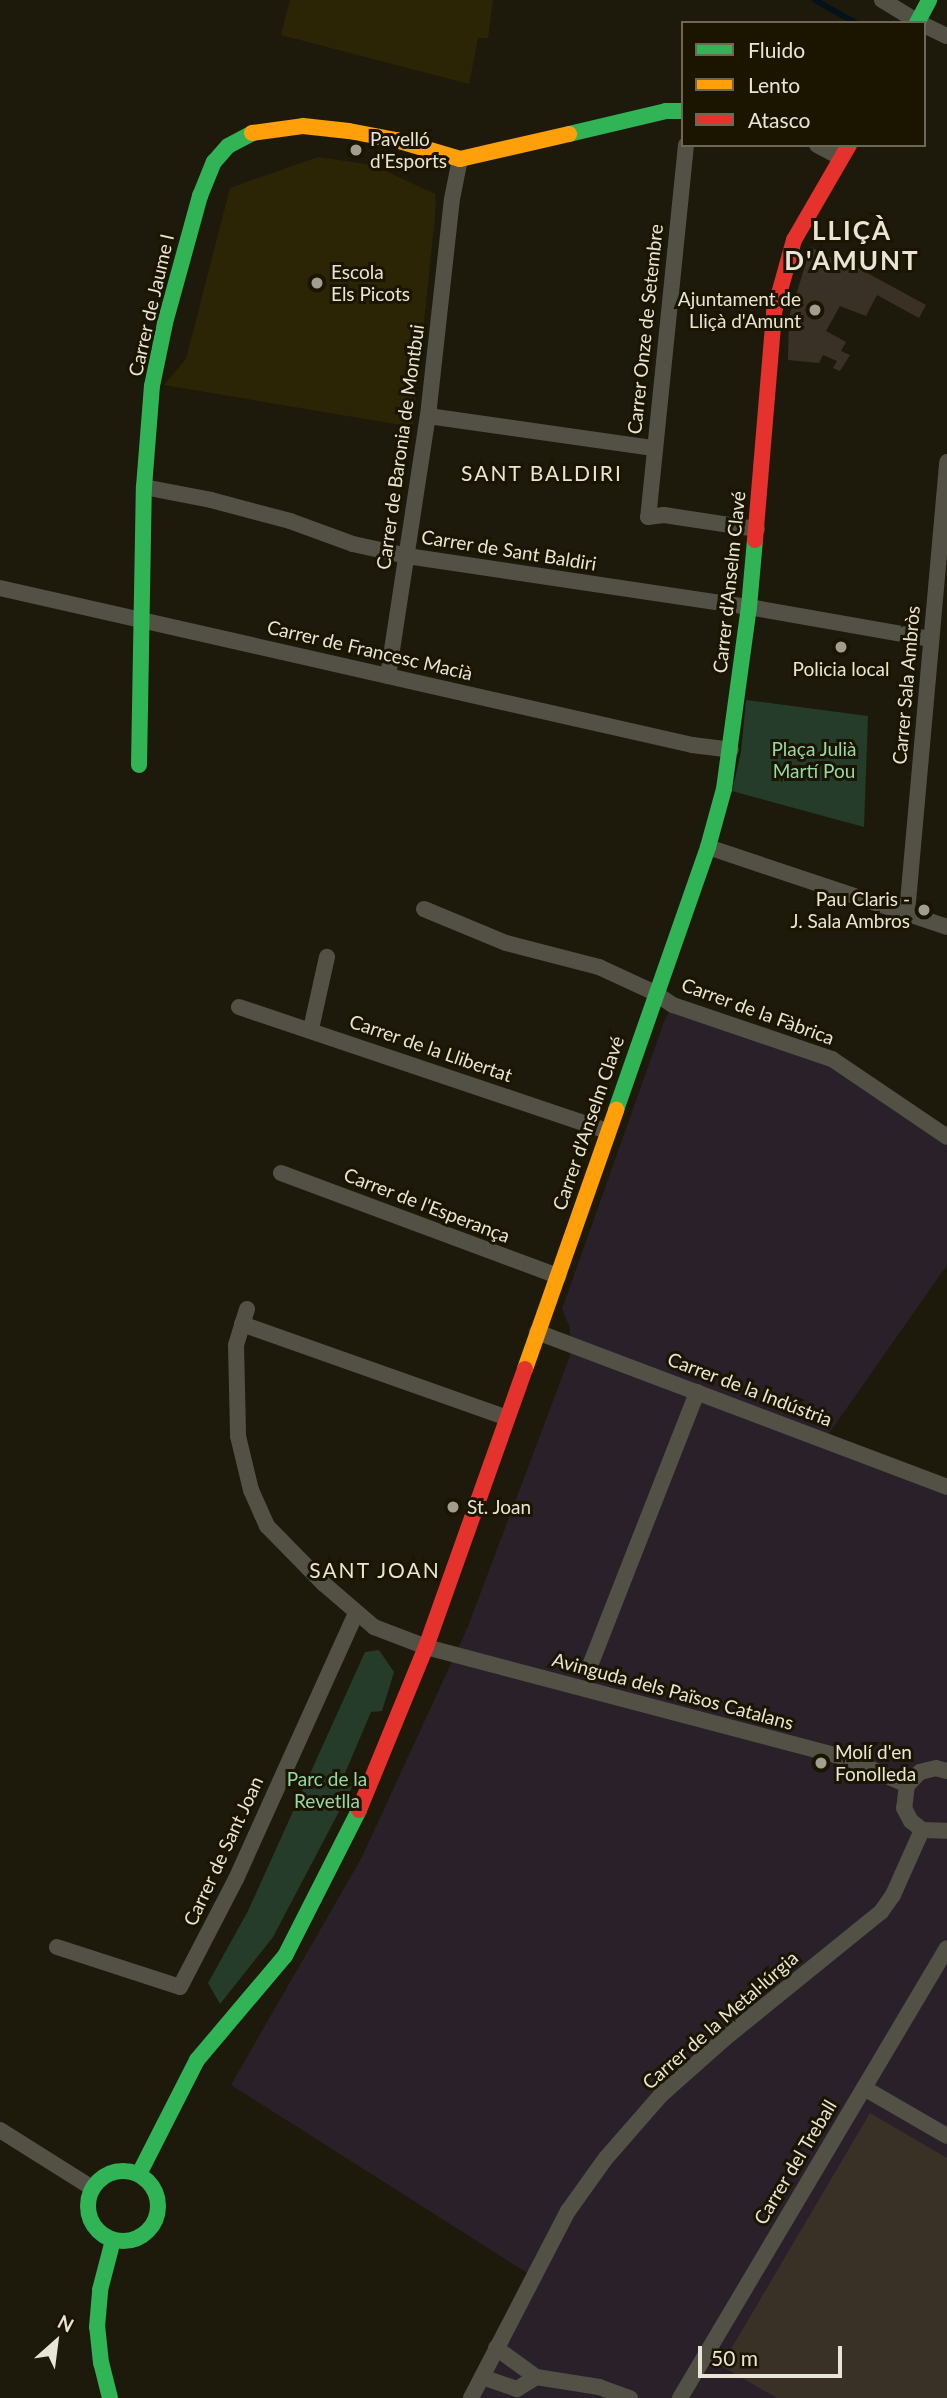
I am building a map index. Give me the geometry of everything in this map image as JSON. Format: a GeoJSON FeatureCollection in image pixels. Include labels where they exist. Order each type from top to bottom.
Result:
{"type":"FeatureCollection","features":[{"type":"Feature","properties":{"kind":"street"},"geometry":{"type":"LineString","coordinates":[[882,0],[917,21]]}},
{"type":"Feature","properties":{"kind":"street"},"geometry":{"type":"LineString","coordinates":[[921,21],[929,0]]}},
{"type":"Feature","properties":{"kind":"street"},"geometry":{"type":"LineString","coordinates":[[926,26],[947,36]]}},
{"type":"Feature","properties":{"kind":"street"},"geometry":{"type":"LineString","coordinates":[[460,159],[666,111],[681,111]]}},
{"type":"Feature","properties":{"kind":"street","name":"Carrer de Jaume I"},"geometry":{"type":"LineString","coordinates":[[139,765],[144,487],[152,386],[165,323],[200,196],[214,162],[228,146],[248,134],[303,126],[396,140],[460,159]]}},
{"type":"Feature","properties":{"kind":"street","name":"Carrer Onze de Setembre"},"geometry":{"type":"LineString","coordinates":[[686,147],[648,517],[664,515],[757,529]]}},
{"type":"Feature","properties":{"kind":"street"},"geometry":{"type":"LineString","coordinates":[[825,147],[845,152]]}},
{"type":"Feature","properties":{"kind":"street","name":"Carrer d'Anselm Clavé"},"geometry":{"type":"LineString","coordinates":[[139,2174],[197,2060],[285,1956],[350,1832],[426,1647],[708,847],[731,750],[749,607],[774,313],[794,240],[845,152]]}},
{"type":"Feature","properties":{"kind":"street","name":"Carrer de Baronia de Montbui"},"geometry":{"type":"LineString","coordinates":[[388,676],[428,416],[452,199],[460,159]]}},
{"type":"Feature","properties":{"kind":"street"},"geometry":{"type":"LineString","coordinates":[[428,416],[654,448]]}},
{"type":"Feature","properties":{"kind":"street","name":"Carrer Sala Ambròs"},"geometry":{"type":"LineString","coordinates":[[907,913],[947,462]]}},
{"type":"Feature","properties":{"kind":"street","name":"Carrer de Sant Baldiri"},"geometry":{"type":"LineString","coordinates":[[144,487],[211,499],[290,521],[352,544],[407,556],[749,607],[931,639]]}},
{"type":"Feature","properties":{"kind":"street","name":"Carrer de Francesc Macià"},"geometry":{"type":"LineString","coordinates":[[0,587],[692,745],[731,750]]}},
{"type":"Feature","properties":{"kind":"street"},"geometry":{"type":"LineString","coordinates":[[708,847],[947,927]]}},
{"type":"Feature","properties":{"kind":"street","name":"Carrer de la Fàbrica"},"geometry":{"type":"LineString","coordinates":[[424,909],[476,933],[599,967],[656,993],[673,1005],[832,1059],[947,1138]]}},
{"type":"Feature","properties":{"kind":"street"},"geometry":{"type":"LineString","coordinates":[[311,1029],[327,957]]}},
{"type":"Feature","properties":{"kind":"street","name":"Carrer de la Llibertat"},"geometry":{"type":"LineString","coordinates":[[239,1007],[608,1131]]}},
{"type":"Feature","properties":{"kind":"street","name":"Carrer de l'Esperança"},"geometry":{"type":"LineString","coordinates":[[281,1172],[558,1276]]}},
{"type":"Feature","properties":{"kind":"street","name":"Avinguda dels Països Catalans"},"geometry":{"type":"LineString","coordinates":[[507,1418],[244,1317],[236,1345],[237,1436],[251,1490],[267,1526],[356,1613],[374,1627],[426,1647],[847,1758],[907,1785]]}},
{"type":"Feature","properties":{"kind":"street","name":"Carrer de la Indústria"},"geometry":{"type":"LineString","coordinates":[[537,1332],[947,1487]]}},
{"type":"Feature","properties":{"kind":"street"},"geometry":{"type":"LineString","coordinates":[[591,1663],[697,1392]]}},
{"type":"Feature","properties":{"kind":"street","name":"Carrer de Sant Joan"},"geometry":{"type":"LineString","coordinates":[[57,1947],[180,1987],[236,1879],[356,1613]]}},
{"type":"Feature","properties":{"kind":"street"},"geometry":{"type":"LineString","coordinates":[[947,1771],[936,1768],[920,1772],[907,1785],[904,1808],[911,1821],[922,1830],[947,1831]]}},
{"type":"Feature","properties":{"kind":"street","name":"Carrer de la Metal·lúrgia"},"geometry":{"type":"LineString","coordinates":[[471,2398],[568,2211],[606,2158],[661,2095],[881,1912],[893,1895],[922,1830]]}},
{"type":"Feature","properties":{"kind":"street","name":"Carrer del Treball"},"geometry":{"type":"LineString","coordinates":[[680,2398],[947,1948]]}},
{"type":"Feature","properties":{"kind":"street"},"geometry":{"type":"LineString","coordinates":[[864,2088],[947,2136]]}},
{"type":"Feature","properties":{"kind":"street"},"geometry":{"type":"LineString","coordinates":[[0,2130],[92,2188]]}},
{"type":"Feature","properties":{"kind":"street"},"geometry":{"type":"LineString","coordinates":[[122,2170],[139,2174],[152,2184],[158,2197],[158,2213],[143,2236],[131,2240],[113,2240],[100,2232],[93,2223],[88,2210],[92,2188],[106,2175],[122,2170]]}},
{"type":"Feature","properties":{"kind":"street"},"geometry":{"type":"LineString","coordinates":[[110,2398],[101,2364],[97,2327],[100,2290],[113,2240]]}},
{"type":"Feature","properties":{"kind":"street"},"geometry":{"type":"LineString","coordinates":[[496,2348],[536,2377],[599,2387],[630,2398]]}},
{"type":"Feature","properties":{"kind":"street"},"geometry":{"type":"LineString","coordinates":[[482,2377],[512,2393],[536,2377]]}},
{"type":"Feature","properties":{"kind":"shaded area"},"geometry":{"type":"Polygon","coordinates":[[[290,0],[493,0],[488,38],[478,38],[469,84],[281,35],[290,0]]]}},
{"type":"Feature","properties":{"kind":"shaded area","name":"Escola Els Picots"},"geometry":{"type":"Polygon","coordinates":[[[318,157],[373,165],[435,194],[436,207],[413,427],[164,385],[186,359],[230,188],[318,157]]]}},
{"type":"Feature","properties":{"kind":"shaded area"},"geometry":{"type":"Polygon","coordinates":[[[673,1005],[802,1046],[947,1137],[947,1265],[825,1439],[947,1487],[947,2398],[471,2398],[532,2276],[231,2085],[362,1857],[467,1629],[570,1356],[570,1328],[562,1309],[664,1022],[673,1005]]]}},
{"type":"Feature","properties":{"kind":"green space","name":"Plaça Julià Martí Pou"},"geometry":{"type":"Polygon","coordinates":[[[746,700],[868,716],[864,827],[732,791],[741,752],[746,700]]]}},
{"type":"Feature","properties":{"kind":"green space","name":"Parc de la Revetlla"},"geometry":{"type":"Polygon","coordinates":[[[379,1650],[394,1672],[382,1711],[371,1712],[345,1773],[353,1785],[273,1937],[220,2004],[208,1983],[248,1911],[365,1652],[379,1650]]]}},
{"type":"Feature","properties":{"kind":"building","name":"Ajuntament de Lliçà d'Amunt"},"geometry":{"type":"Polygon","coordinates":[[[811,247],[856,272],[858,268],[926,305],[919,318],[877,295],[866,316],[840,306],[826,331],[846,342],[841,351],[850,355],[840,371],[833,368],[837,361],[823,355],[819,363],[788,360],[789,317],[811,247]]]}},
{"type":"Feature","properties":{"kind":"building"},"geometry":{"type":"Polygon","coordinates":[[[870,2113],[947,2158],[947,2398],[777,2398],[721,2366],[870,2113]]]}},
{"type":"Feature","properties":{"kind":"waterway"},"geometry":{"type":"LineString","coordinates":[[815,0],[852,21]]}},
{"type":"Feature","properties":{"kind":"traffic: fast"},"geometry":{"type":"LineString","coordinates":[[918,21],[929,0]]}},
{"type":"Feature","properties":{"kind":"traffic: fast"},"geometry":{"type":"LineString","coordinates":[[569,134],[666,111],[681,111]]}},
{"type":"Feature","properties":{"kind":"traffic: fast"},"geometry":{"type":"LineString","coordinates":[[139,765],[144,487],[152,386],[165,323],[200,196],[214,162],[228,146],[252,133]]}},
{"type":"Feature","properties":{"kind":"traffic: fast"},"geometry":{"type":"LineString","coordinates":[[616,1110],[708,847],[724,789],[749,607],[755,540]]}},
{"type":"Feature","properties":{"kind":"traffic: fast"},"geometry":{"type":"LineString","coordinates":[[139,2174],[197,2060],[285,1956],[359,1810]]}},
{"type":"Feature","properties":{"kind":"traffic: fast"},"geometry":{"type":"LineString","coordinates":[[123,2171],[148,2181],[158,2206],[148,2231],[123,2241],[98,2231],[88,2206],[98,2181],[123,2171]]}},
{"type":"Feature","properties":{"kind":"traffic: fast"},"geometry":{"type":"LineString","coordinates":[[110,2398],[101,2363],[97,2327],[100,2290],[113,2240]]}},
{"type":"Feature","properties":{"kind":"traffic: slow"},"geometry":{"type":"LineString","coordinates":[[252,133],[303,126],[349,131],[396,140],[460,159],[569,134]]}},
{"type":"Feature","properties":{"kind":"traffic: slow"},"geometry":{"type":"LineString","coordinates":[[525,1369],[616,1110]]}},
{"type":"Feature","properties":{"kind":"traffic: jam"},"geometry":{"type":"LineString","coordinates":[[755,540],[774,312],[794,240],[848,147]]}},
{"type":"Feature","properties":{"kind":"traffic: jam"},"geometry":{"type":"LineString","coordinates":[[359,1810],[426,1647],[525,1369]]}},
{"type":"Feature","properties":{"kind":"place","name":"Pavelló d'Esports"},"geometry":{"type":"Point","coordinates":[356,150]}},
{"type":"Feature","properties":{"kind":"place","name":"Escola Els Picots"},"geometry":{"type":"Point","coordinates":[317,283]}},
{"type":"Feature","properties":{"kind":"place","name":"Ajuntament de Lliçà d'Amunt"},"geometry":{"type":"Point","coordinates":[815,310]}},
{"type":"Feature","properties":{"kind":"place","name":"Policia local"},"geometry":{"type":"Point","coordinates":[841,647]}},
{"type":"Feature","properties":{"kind":"place","name":"Pau Claris - J. Sala Ambros"},"geometry":{"type":"Point","coordinates":[924,910]}},
{"type":"Feature","properties":{"kind":"place","name":"St. Joan"},"geometry":{"type":"Point","coordinates":[453,1507]}},
{"type":"Feature","properties":{"kind":"place","name":"Molí d'en Fonolleda"},"geometry":{"type":"Point","coordinates":[821,1763]}},
{"type":"Feature","properties":{"kind":"district","name":"LLIÇÀ D'AMUNT"},"geometry":{"type":"Point","coordinates":[852,246]}},
{"type":"Feature","properties":{"kind":"district","name":"SANT BALDIRI"},"geometry":{"type":"Point","coordinates":[542,473]}},
{"type":"Feature","properties":{"kind":"district","name":"SANT JOAN"},"geometry":{"type":"Point","coordinates":[375,1570]}}]}
